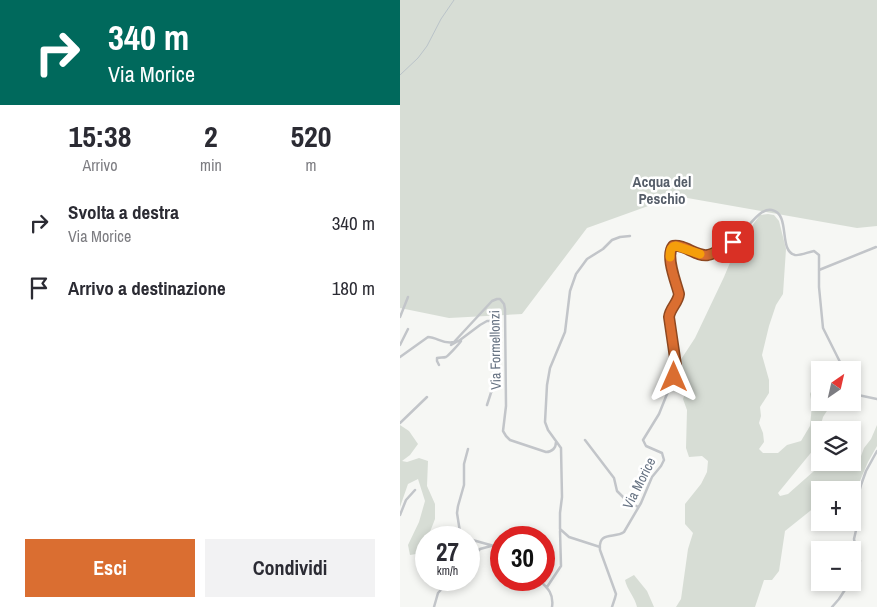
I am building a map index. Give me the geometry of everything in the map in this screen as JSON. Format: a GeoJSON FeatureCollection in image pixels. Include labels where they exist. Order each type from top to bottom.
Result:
{"type":"FeatureCollection","features":[{"type":"Feature","properties":{"kind":"street","name":"Via Morice"},"geometry":{"type":"LineString","coordinates":[[600,547],[602,540],[606,537],[620,535],[624,532],[651,479],[664,459],[661,453],[647,446],[643,439],[659,414],[675,374],[676,364],[669,317],[679,294],[670,259],[673,246],[702,255],[712,254],[737,239],[762,212],[772,210],[776,211],[782,218],[789,251],[796,255],[813,251],[817,252],[820,257],[819,270]]}},
{"type":"Feature","properties":{"kind":"street"},"geometry":{"type":"LineString","coordinates":[[555,575],[561,566],[561,450],[546,424],[547,385],[550,365],[566,327],[568,301],[572,283],[582,266],[590,256],[603,249],[613,240],[630,236]]}},
{"type":"Feature","properties":{"kind":"street"},"geometry":{"type":"LineString","coordinates":[[840,361],[823,328],[819,270],[876,247]]}},
{"type":"Feature","properties":{"kind":"street"},"geometry":{"type":"LineString","coordinates":[[400,317],[408,297]]}},
{"type":"Feature","properties":{"kind":"street","name":"Via Formellonzi"},"geometry":{"type":"LineString","coordinates":[[400,357],[428,337],[443,342],[451,343],[455,341],[492,301],[502,300],[505,307],[506,409],[503,426],[504,434],[508,439],[546,452],[554,449],[556,441]]}},
{"type":"Feature","properties":{"kind":"street"},"geometry":{"type":"LineString","coordinates":[[443,342],[450,345],[486,322],[490,321],[495,325],[495,344],[499,368],[487,405]]}},
{"type":"Feature","properties":{"kind":"street"},"geometry":{"type":"LineString","coordinates":[[400,345],[408,329]]}},
{"type":"Feature","properties":{"kind":"street"},"geometry":{"type":"LineString","coordinates":[[439,365],[436,361],[437,358],[448,356],[452,353],[454,348],[460,343],[460,340]]}},
{"type":"Feature","properties":{"kind":"street"},"geometry":{"type":"LineString","coordinates":[[861,396],[877,399]]}},
{"type":"Feature","properties":{"kind":"street"},"geometry":{"type":"LineString","coordinates":[[400,423],[426,397]]}},
{"type":"Feature","properties":{"kind":"street"},"geometry":{"type":"LineString","coordinates":[[585,440],[615,479],[618,492],[638,507]]}},
{"type":"Feature","properties":{"kind":"street"},"geometry":{"type":"LineString","coordinates":[[459,526],[457,512],[464,484],[464,464],[468,449]]}},
{"type":"Feature","properties":{"kind":"street"},"geometry":{"type":"LineString","coordinates":[[854,541],[857,524],[857,500],[866,470],[877,451]]}},
{"type":"Feature","properties":{"kind":"street"},"geometry":{"type":"LineString","coordinates":[[400,515],[406,500],[415,490]]}},
{"type":"Feature","properties":{"kind":"street"},"geometry":{"type":"LineString","coordinates":[[560,529],[569,537],[600,547],[616,594],[612,607]]}},
{"type":"Feature","properties":{"kind":"street"},"geometry":{"type":"LineString","coordinates":[[434,607],[440,591]]}},
{"type":"Feature","properties":{"kind":"street"},"geometry":{"type":"LineString","coordinates":[[549,591],[552,596],[552,607]]}},
{"type":"Feature","properties":{"kind":"street"},"geometry":{"type":"LineString","coordinates":[[832,607],[844,591]]}},
{"type":"Feature","properties":{"kind":"shaded area"},"geometry":{"type":"Polygon","coordinates":[[[400,0],[877,0],[877,226],[857,228],[676,196],[587,228],[522,314],[449,318],[400,308],[400,0]]]}},
{"type":"Feature","properties":{"kind":"shaded area"},"geometry":{"type":"Polygon","coordinates":[[[760,215],[774,215],[779,221],[786,249],[783,294],[776,305],[762,355],[769,380],[769,393],[760,407],[761,416],[759,423],[764,442],[759,449],[763,453],[778,453],[787,445],[801,441],[810,426],[811,411],[827,411],[822,421],[811,421],[811,453],[778,493],[780,496],[788,494],[814,471],[861,471],[861,456],[877,425],[877,446],[860,481],[811,481],[811,510],[785,531],[779,571],[772,580],[764,580],[755,607],[676,607],[681,599],[688,549],[693,533],[685,524],[685,504],[701,484],[707,472],[708,461],[702,456],[689,457],[686,448],[687,410],[683,399],[689,382],[677,376],[678,364],[695,338],[737,246],[760,215]]]}},
{"type":"Feature","properties":{"kind":"shaded area"},"geometry":{"type":"Polygon","coordinates":[[[400,425],[409,431],[418,444],[410,455],[402,461],[407,462],[419,458],[428,461],[427,486],[435,504],[435,519],[432,526],[417,526],[425,501],[418,479],[408,484],[400,507],[400,425]]]}},
{"type":"Feature","properties":{"kind":"shaded area"},"geometry":{"type":"Polygon","coordinates":[[[415,530],[415,554],[410,555],[408,545],[415,530]]]}},
{"type":"Feature","properties":{"kind":"shaded area"},"geometry":{"type":"Polygon","coordinates":[[[634,575],[647,591],[654,607],[637,607],[625,580],[634,575]]]}},
{"type":"Feature","properties":{"kind":"waterway"},"geometry":{"type":"LineString","coordinates":[[400,75],[418,58],[427,46],[441,19],[454,0]]}},
{"type":"Feature","properties":{"kind":"slow traffic"},"geometry":{"type":"LineString","coordinates":[[670,257],[673,246],[680,246],[700,254]]}},
{"type":"Feature","properties":{"kind":"district","name":"Acqua del Peschio"},"geometry":{"type":"Point","coordinates":[662,190]}},
{"type":"Feature","properties":{"kind":"route"},"geometry":{"type":"LineString","coordinates":[[674,377],[676,365],[669,317],[679,294],[670,259],[671,249],[673,246],[678,246],[706,255],[712,254],[733,242]]}}]}
